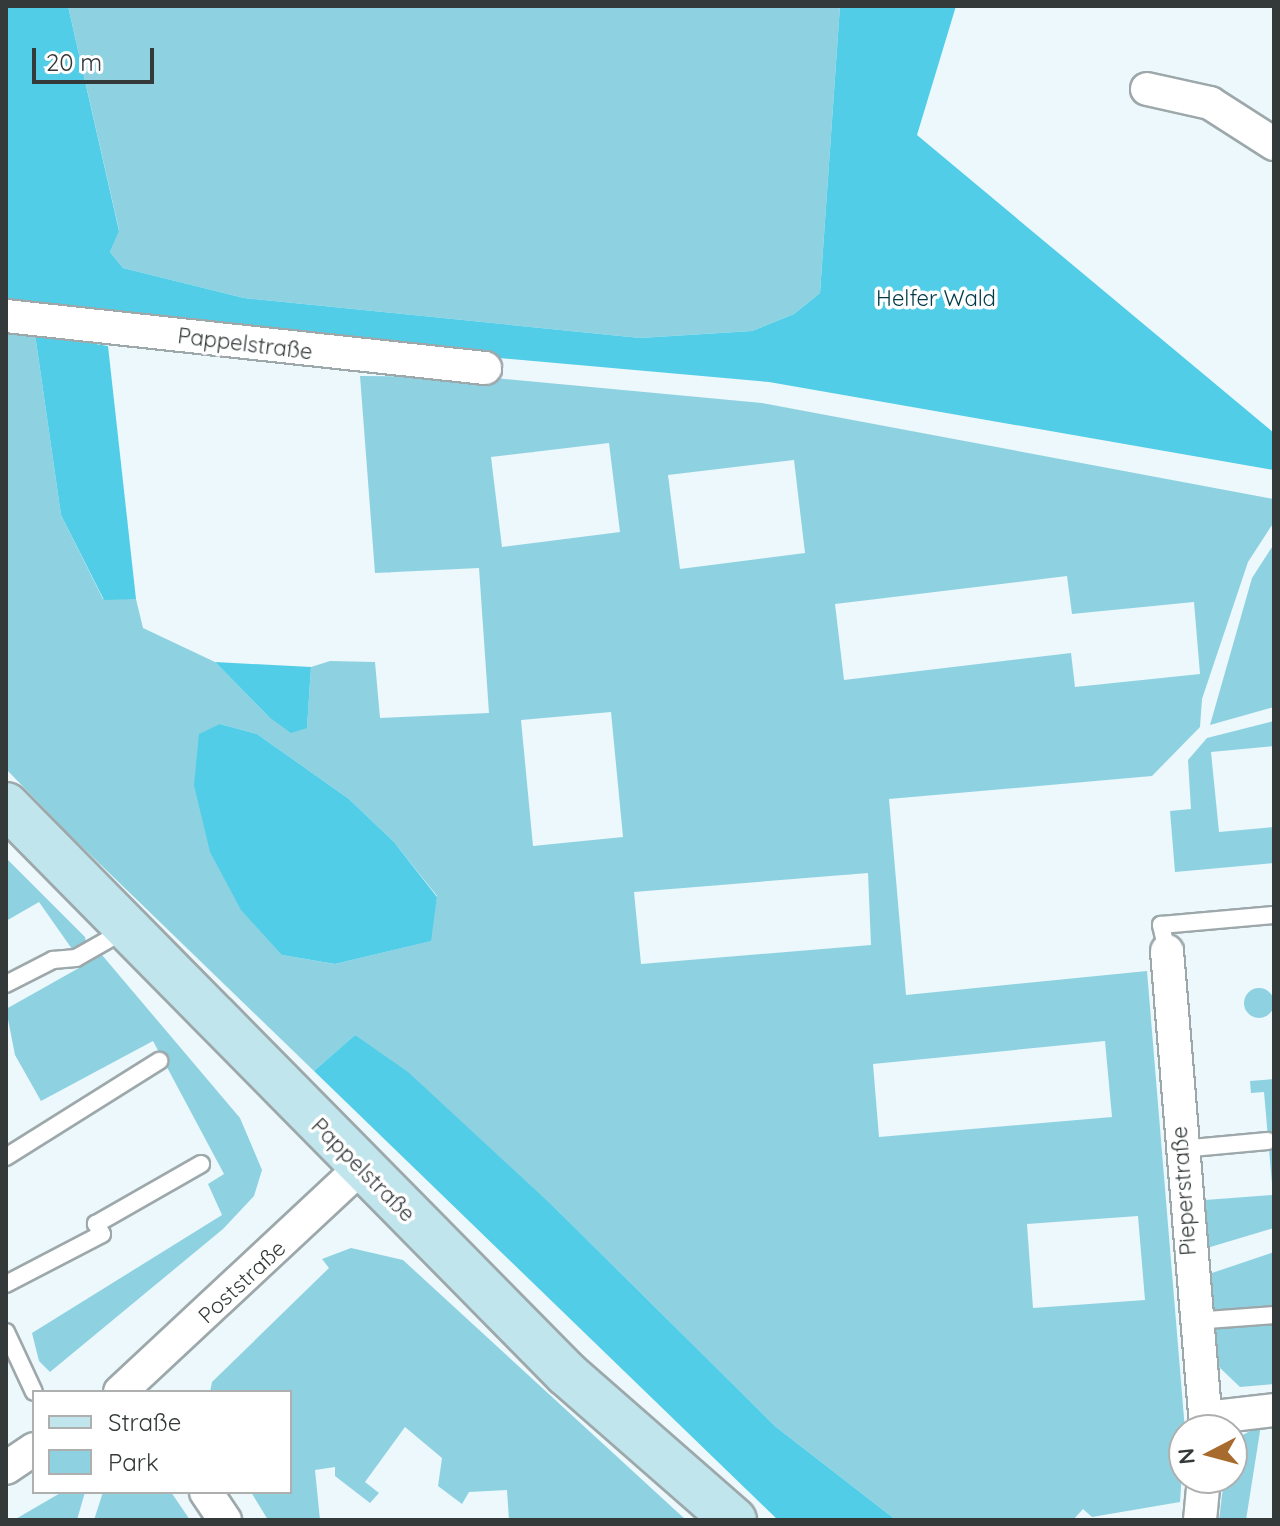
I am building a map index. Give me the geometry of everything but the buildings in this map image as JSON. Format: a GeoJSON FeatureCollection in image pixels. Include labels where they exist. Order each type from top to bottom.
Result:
{"type":"FeatureCollection","features":[{"type":"Feature","properties":{"kind":"street"},"geometry":{"type":"LineString","coordinates":[[1147,89],[1210,103],[1274,144]]}},
{"type":"Feature","properties":{"kind":"street","name":"Pappelstraße"},"geometry":{"type":"LineString","coordinates":[[6,316],[485,368]]}},
{"type":"Feature","properties":{"kind":"street","name":"Pappelstraße"},"geometry":{"type":"LineString","coordinates":[[6,805],[360,1168],[567,1374],[734,1520]]}},
{"type":"Feature","properties":{"kind":"street","name":"Pieperstraße"},"geometry":{"type":"LineString","coordinates":[[1167,951],[1205,1414]]}},
{"type":"Feature","properties":{"kind":"street","name":"Poststraße"},"geometry":{"type":"LineString","coordinates":[[132,1389],[360,1168]]}},
{"type":"Feature","properties":{"kind":"street"},"geometry":{"type":"LineString","coordinates":[[1248,1415],[1274,1410]]}},
{"type":"Feature","properties":{"kind":"street"},"geometry":{"type":"LineString","coordinates":[[6,1468],[32,1450]]}},
{"type":"Feature","properties":{"kind":"street"},"geometry":{"type":"LineString","coordinates":[[207,1494],[225,1520]]}},
{"type":"Feature","properties":{"kind":"street"},"geometry":{"type":"LineString","coordinates":[[1200,1520],[1202,1494]]}},
{"type":"Feature","properties":{"kind":"lane"},"geometry":{"type":"LineString","coordinates":[[1167,951],[1161,925],[1274,915]]}},
{"type":"Feature","properties":{"kind":"lane"},"geometry":{"type":"LineString","coordinates":[[6,984],[53,960],[76,958],[129,928]]}},
{"type":"Feature","properties":{"kind":"lane"},"geometry":{"type":"LineString","coordinates":[[6,1157],[159,1061]]}},
{"type":"Feature","properties":{"kind":"lane"},"geometry":{"type":"LineString","coordinates":[[1181,1149],[1268,1141]]}},
{"type":"Feature","properties":{"kind":"lane"},"geometry":{"type":"LineString","coordinates":[[6,1284],[102,1234],[96,1224],[201,1164]]}},
{"type":"Feature","properties":{"kind":"lane"},"geometry":{"type":"LineString","coordinates":[[1195,1321],[1274,1315]]}},
{"type":"Feature","properties":{"kind":"lane"},"geometry":{"type":"LineString","coordinates":[[6,1332],[33,1390]]}},
{"type":"Feature","properties":{"kind":"green space","name":"Helfer Wald"},"geometry":{"type":"Polygon","coordinates":[[[6,6],[68,6],[119,231],[110,252],[123,268],[244,298],[640,338],[752,331],[794,314],[820,293],[840,6],[956,6],[917,135],[1274,433],[1274,470],[769,382],[387,348],[6,302],[6,6]]]}},
{"type":"Feature","properties":{"kind":"green space"},"geometry":{"type":"Polygon","coordinates":[[[68,6],[840,6],[820,293],[794,314],[752,331],[640,338],[244,298],[123,268],[110,252],[119,230],[68,6]]]}},
{"type":"Feature","properties":{"kind":"green space"},"geometry":{"type":"Polygon","coordinates":[[[6,330],[35,334],[61,515],[103,599],[136,599],[143,628],[215,662],[269,717],[307,727],[311,667],[330,661],[375,662],[380,718],[489,713],[479,568],[375,573],[360,376],[484,377],[762,403],[1274,499],[1274,522],[1248,562],[1202,699],[1200,727],[1152,776],[889,799],[906,995],[1147,971],[1184,1414],[1168,1414],[1168,1494],[1181,1494],[1180,1502],[1092,1517],[1083,1509],[1073,1520],[896,1520],[776,1427],[557,1210],[355,1035],[314,1071],[6,769],[6,330]],[[609,443],[491,457],[502,547],[620,532],[609,443]],[[794,460],[668,475],[680,569],[805,553],[794,460]],[[1067,576],[835,604],[844,680],[1071,653],[1075,687],[1200,674],[1194,602],[1072,614],[1067,576]],[[611,712],[521,720],[533,846],[623,837],[611,712]],[[220,724],[282,955],[335,964],[430,941],[437,896],[394,842],[349,799],[257,734],[220,724]],[[868,873],[634,892],[641,964],[871,945],[868,873]],[[1105,1041],[873,1064],[879,1137],[1112,1117],[1105,1041]],[[1138,1216],[1027,1224],[1033,1308],[1145,1300],[1138,1216]]]}},
{"type":"Feature","properties":{"kind":"green space"},"geometry":{"type":"Polygon","coordinates":[[[35,334],[108,346],[136,599],[104,600],[61,515],[35,334]]]}},
{"type":"Feature","properties":{"kind":"green space"},"geometry":{"type":"Polygon","coordinates":[[[1274,544],[1274,707],[1210,725],[1252,578],[1274,544]]]}},
{"type":"Feature","properties":{"kind":"green space"},"geometry":{"type":"Polygon","coordinates":[[[215,662],[311,667],[307,728],[291,733],[269,717],[215,662]]]}},
{"type":"Feature","properties":{"kind":"green space"},"geometry":{"type":"Polygon","coordinates":[[[1274,721],[1274,746],[1211,752],[1219,832],[1274,827],[1274,863],[1175,872],[1170,811],[1191,809],[1188,760],[1207,738],[1274,721]]]}},
{"type":"Feature","properties":{"kind":"green space"},"geometry":{"type":"Polygon","coordinates":[[[220,724],[257,734],[349,799],[394,842],[437,897],[431,941],[335,964],[282,955],[241,910],[210,852],[194,785],[199,734],[220,724]]]}},
{"type":"Feature","properties":{"kind":"green space"},"geometry":{"type":"Polygon","coordinates":[[[6,858],[85,937],[86,942],[72,949],[39,902],[6,921],[6,858]]]}},
{"type":"Feature","properties":{"kind":"green space"},"geometry":{"type":"Polygon","coordinates":[[[102,955],[240,1118],[262,1170],[254,1196],[223,1229],[50,1372],[39,1361],[32,1333],[222,1215],[208,1184],[224,1174],[153,1041],[41,1101],[15,1055],[6,1009],[102,955]]]}},
{"type":"Feature","properties":{"kind":"green space"},"geometry":{"type":"Polygon","coordinates":[[[1259,988],[1265,989],[1273,997],[1273,1009],[1265,1017],[1259,1018],[1253,1017],[1245,1009],[1244,1003],[1245,997],[1253,989],[1259,988]]]}},
{"type":"Feature","properties":{"kind":"green space"},"geometry":{"type":"Polygon","coordinates":[[[355,1035],[408,1072],[557,1210],[776,1427],[896,1520],[778,1520],[314,1071],[355,1035]]]}},
{"type":"Feature","properties":{"kind":"green space"},"geometry":{"type":"Polygon","coordinates":[[[1274,1079],[1274,1228],[1207,1248],[1205,1200],[1273,1195],[1264,1092],[1251,1093],[1250,1081],[1274,1079]]]}},
{"type":"Feature","properties":{"kind":"green space"},"geometry":{"type":"Polygon","coordinates":[[[351,1248],[403,1260],[686,1520],[509,1520],[507,1490],[469,1492],[462,1504],[438,1486],[442,1458],[405,1427],[365,1482],[379,1493],[370,1503],[335,1476],[335,1467],[315,1470],[320,1520],[268,1520],[252,1494],[292,1494],[292,1390],[210,1390],[212,1382],[329,1268],[322,1259],[351,1248]]]}},
{"type":"Feature","properties":{"kind":"green space"},"geometry":{"type":"Polygon","coordinates":[[[1274,1252],[1274,1384],[1240,1387],[1219,1367],[1209,1274],[1274,1252]]]}},
{"type":"Feature","properties":{"kind":"green space"},"geometry":{"type":"Polygon","coordinates":[[[1261,1425],[1246,1520],[1219,1520],[1222,1494],[1248,1494],[1248,1432],[1261,1425]]]}},
{"type":"Feature","properties":{"kind":"green space"},"geometry":{"type":"Polygon","coordinates":[[[59,1494],[84,1494],[77,1520],[14,1520],[59,1494]]]}},
{"type":"Feature","properties":{"kind":"green space"},"geometry":{"type":"Polygon","coordinates":[[[102,1494],[172,1494],[190,1520],[94,1520],[102,1494]]]}}]}
